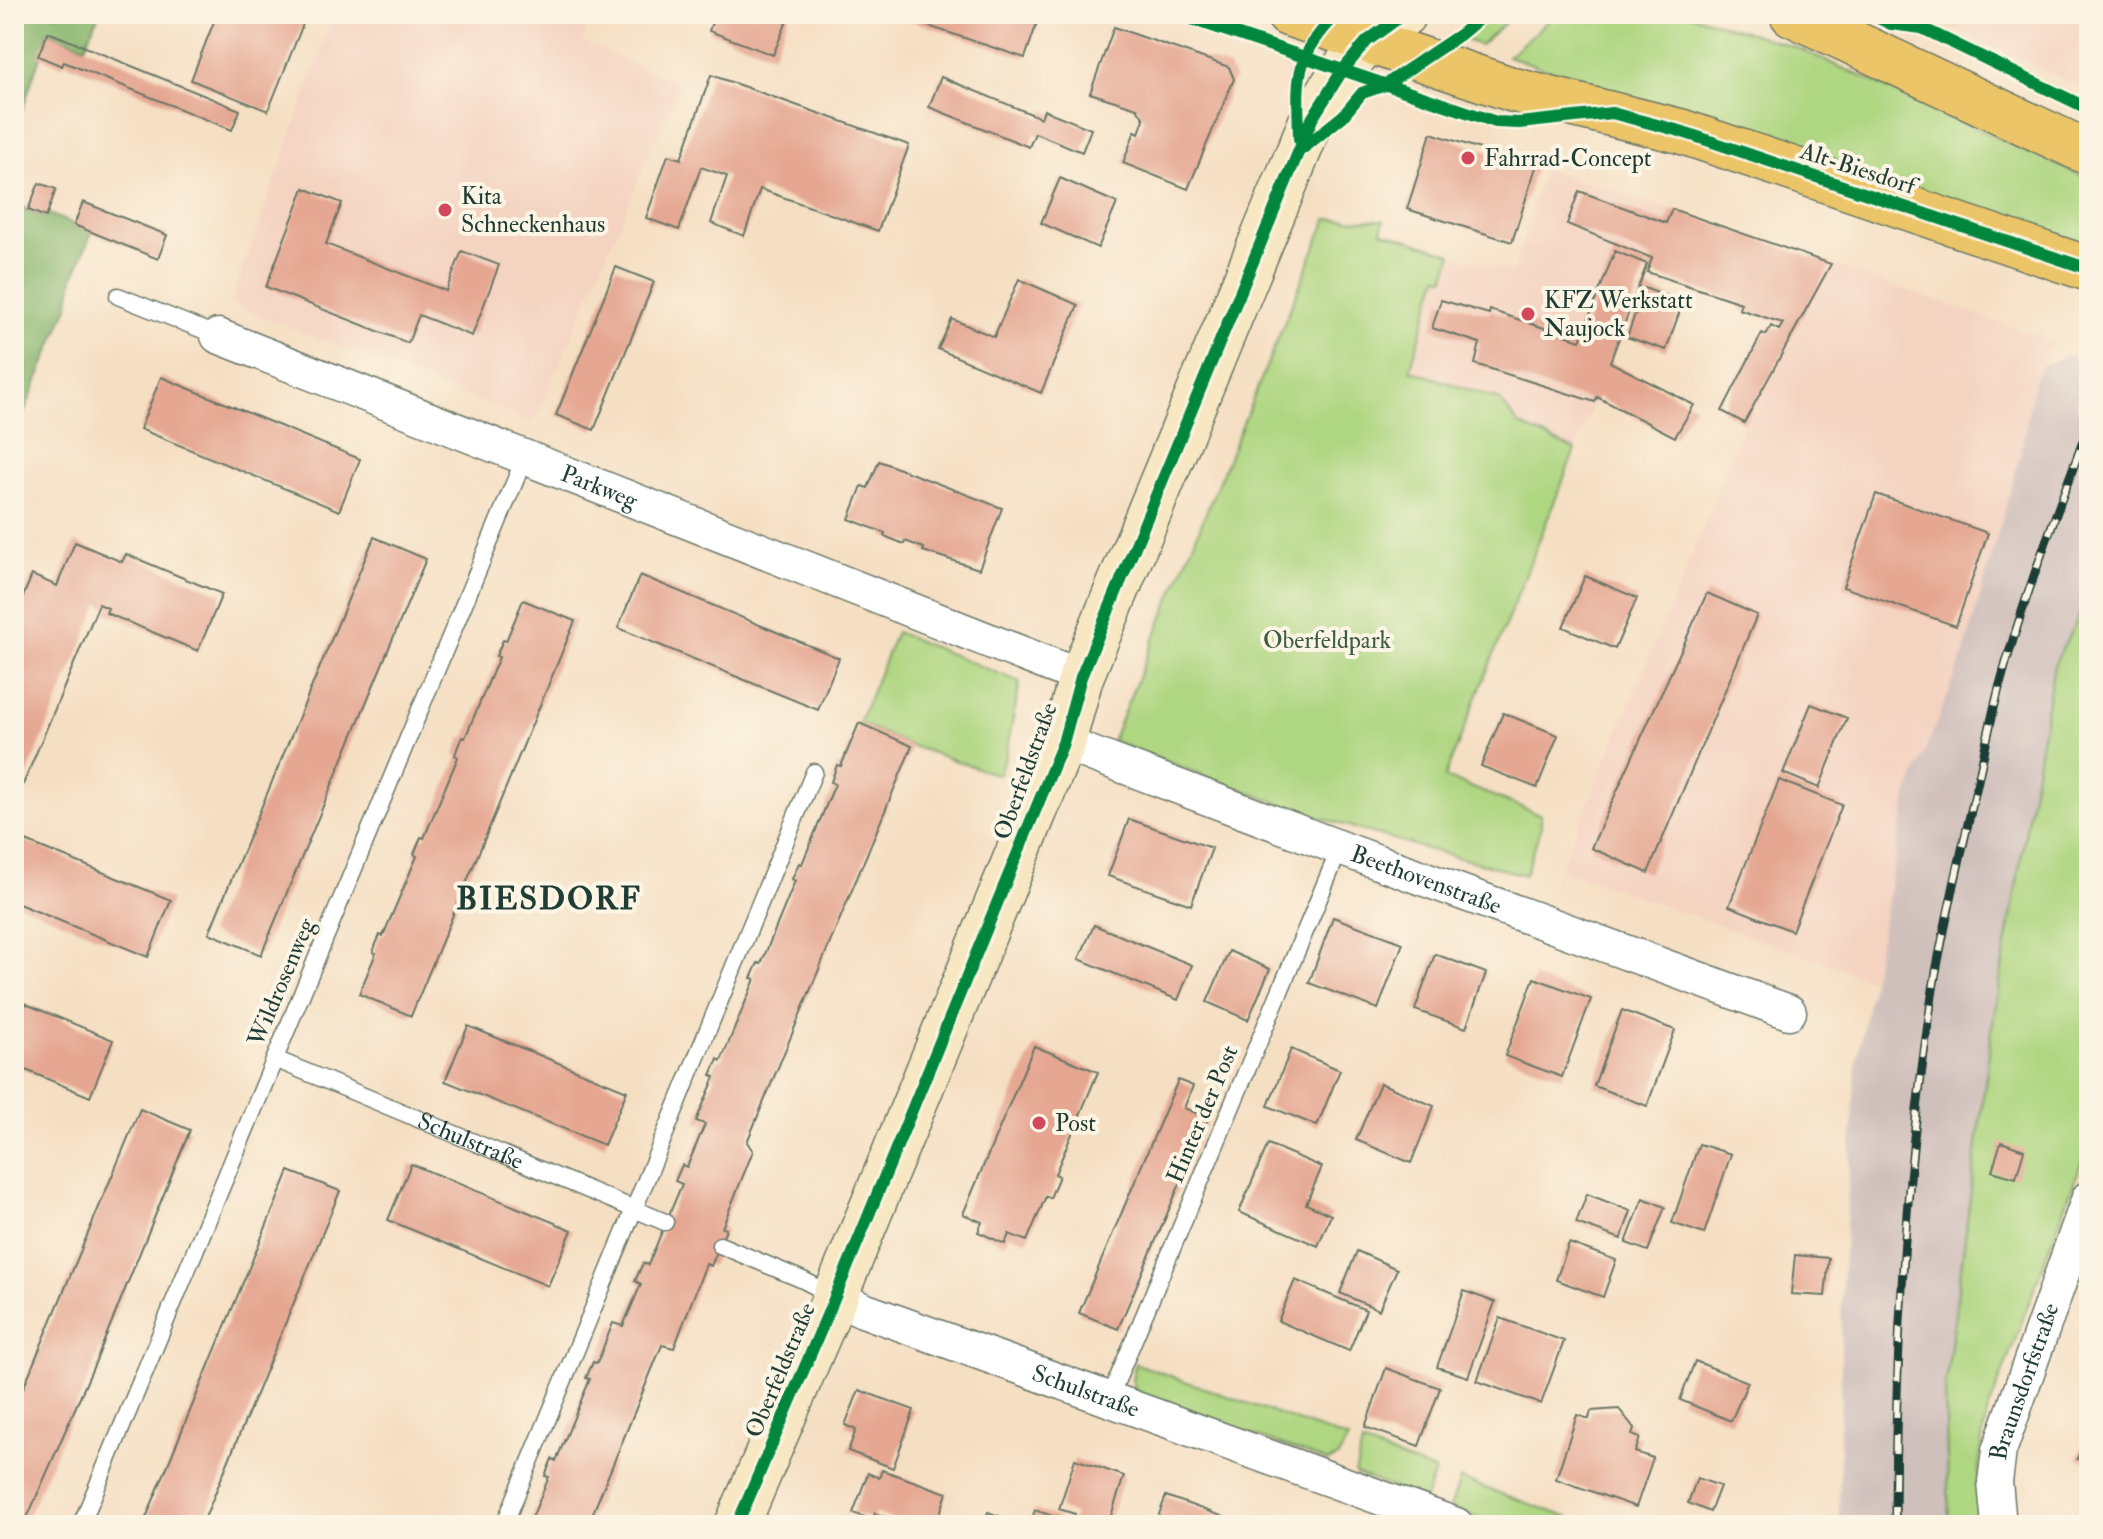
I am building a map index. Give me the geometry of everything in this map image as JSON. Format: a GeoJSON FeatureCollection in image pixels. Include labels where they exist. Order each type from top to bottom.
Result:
{"type":"FeatureCollection","features":[{"type":"Feature","properties":{"kind":"main road","name":"Alt-Biesdorf"},"geometry":{"type":"LineString","coordinates":[[1288,14],[1514,90],[1680,131],[2089,269]]}},
{"type":"Feature","properties":{"kind":"main road"},"geometry":{"type":"LineString","coordinates":[[1792,14],[2089,153]]}},
{"type":"Feature","properties":{"kind":"street"},"geometry":{"type":"LineString","coordinates":[[1367,41],[1404,14]]}},
{"type":"Feature","properties":{"kind":"street","name":"Oberfeldstraße"},"geometry":{"type":"LineString","coordinates":[[737,1525],[835,1297],[1063,743],[1081,677],[1312,119],[1342,71],[1367,41]]}},
{"type":"Feature","properties":{"kind":"street","name":"Parkweg"},"geometry":{"type":"LineString","coordinates":[[218,336],[1081,677]]}},
{"type":"Feature","properties":{"kind":"street","name":"Beethovenstraße"},"geometry":{"type":"LineString","coordinates":[[1063,743],[1789,1012]]}},
{"type":"Feature","properties":{"kind":"street","name":"Braunsdorfstraße"},"geometry":{"type":"LineString","coordinates":[[1999,1525],[1995,1482],[1999,1451],[2089,1198]]}},
{"type":"Feature","properties":{"kind":"street","name":"Schulstraße"},"geometry":{"type":"LineString","coordinates":[[835,1297],[863,1310],[1456,1525]]}},
{"type":"Feature","properties":{"kind":"lane","name":"Parkweg"},"geometry":{"type":"LineString","coordinates":[[118,296],[218,336]]}},
{"type":"Feature","properties":{"kind":"lane","name":"Wildrosenweg"},"geometry":{"type":"LineString","coordinates":[[81,1525],[525,457]]}},
{"type":"Feature","properties":{"kind":"lane"},"geometry":{"type":"LineString","coordinates":[[504,1525],[814,772]]}},
{"type":"Feature","properties":{"kind":"lane","name":"Hinter der Post"},"geometry":{"type":"LineString","coordinates":[[1109,1399],[1340,848]]}},
{"type":"Feature","properties":{"kind":"lane","name":"Schulstraße"},"geometry":{"type":"LineString","coordinates":[[275,1059],[665,1222]]}},
{"type":"Feature","properties":{"kind":"lane","name":"Schulstraße"},"geometry":{"type":"LineString","coordinates":[[720,1245],[835,1297]]}},
{"type":"Feature","properties":{"kind":"shaded area","name":"Kita Schneckenhaus"},"geometry":{"type":"Polygon","coordinates":[[[335,14],[591,14],[582,41],[680,84],[534,423],[230,304],[335,14]]]}},
{"type":"Feature","properties":{"kind":"shaded area"},"geometry":{"type":"Polygon","coordinates":[[[1920,14],[2089,14],[2089,91],[1920,14]]]}},
{"type":"Feature","properties":{"kind":"shaded area","name":"KFZ Werkstatt Naujock"},"geometry":{"type":"Polygon","coordinates":[[[1544,169],[1672,209],[1575,450],[1519,425],[1500,400],[1409,370],[1439,276],[1445,278],[1452,254],[1513,272],[1544,169]]]}},
{"type":"Feature","properties":{"kind":"shaded area"},"geometry":{"type":"Polygon","coordinates":[[[1831,264],[2054,341],[2029,406],[2020,456],[1963,656],[1907,797],[1873,980],[1560,869],[1691,558],[1744,423],[1831,264]]]}},
{"type":"Feature","properties":{"kind":"shaded area"},"geometry":{"type":"Polygon","coordinates":[[[2067,355],[2089,362],[2089,378],[2076,406],[2089,410],[2089,597],[2054,665],[1993,1022],[1945,1391],[1949,1525],[1839,1525],[1842,1287],[1856,1065],[1907,797],[1963,656],[2020,456],[2035,379],[2043,365],[2067,355]]]}},
{"type":"Feature","properties":{"kind":"green space"},"geometry":{"type":"Polygon","coordinates":[[[14,14],[99,14],[85,46],[48,32],[14,135],[14,14]]]}},
{"type":"Feature","properties":{"kind":"green space"},"geometry":{"type":"Polygon","coordinates":[[[1494,14],[1515,14],[1480,45],[1463,39],[1494,14]]]}},
{"type":"Feature","properties":{"kind":"green space"},"geometry":{"type":"Polygon","coordinates":[[[1556,14],[1689,14],[1798,48],[2089,179],[2089,250],[1508,56],[1556,14]]]}},
{"type":"Feature","properties":{"kind":"green space"},"geometry":{"type":"Polygon","coordinates":[[[14,204],[45,217],[47,213],[92,232],[73,278],[68,307],[14,436],[14,204]]]}},
{"type":"Feature","properties":{"kind":"green space","name":"Oberfeldpark"},"geometry":{"type":"Polygon","coordinates":[[[1327,219],[1384,220],[1381,231],[1452,254],[1445,278],[1438,276],[1410,370],[1500,400],[1519,425],[1575,450],[1445,777],[1541,815],[1541,827],[1525,875],[1307,814],[1112,741],[1327,219]]]}},
{"type":"Feature","properties":{"kind":"green space"},"geometry":{"type":"Polygon","coordinates":[[[2089,597],[2089,1143],[1987,1414],[1979,1469],[1983,1525],[1949,1525],[1945,1391],[1993,1022],[2054,665],[2089,597]]]}},
{"type":"Feature","properties":{"kind":"green space"},"geometry":{"type":"Polygon","coordinates":[[[896,632],[1020,682],[1006,755],[998,775],[912,746],[859,723],[896,632]]]}},
{"type":"Feature","properties":{"kind":"green space"},"geometry":{"type":"Polygon","coordinates":[[[1135,1363],[1348,1439],[1338,1457],[1328,1462],[1137,1393],[1132,1380],[1135,1363]]]}},
{"type":"Feature","properties":{"kind":"green space"},"geometry":{"type":"Polygon","coordinates":[[[1362,1444],[1435,1471],[1425,1499],[1355,1474],[1362,1444]]]}},
{"type":"Feature","properties":{"kind":"green space"},"geometry":{"type":"Polygon","coordinates":[[[1460,1479],[1589,1525],[1497,1525],[1450,1508],[1460,1479]]]}},
{"type":"Feature","properties":{"kind":"building"},"geometry":{"type":"Polygon","coordinates":[[[217,14],[307,14],[268,111],[191,80],[217,14]]]}},
{"type":"Feature","properties":{"kind":"building"},"geometry":{"type":"Polygon","coordinates":[[[715,14],[790,14],[773,55],[709,31],[715,14]]]}},
{"type":"Feature","properties":{"kind":"building"},"geometry":{"type":"Polygon","coordinates":[[[892,14],[1040,14],[1025,58],[892,14]]]}},
{"type":"Feature","properties":{"kind":"building"},"geometry":{"type":"Polygon","coordinates":[[[1114,27],[1229,67],[1234,79],[1188,189],[1123,163],[1135,131],[1139,133],[1144,119],[1137,108],[1090,93],[1114,27]]]}},
{"type":"Feature","properties":{"kind":"building"},"geometry":{"type":"Polygon","coordinates":[[[48,32],[240,110],[232,130],[64,62],[62,66],[38,56],[48,32]]]}},
{"type":"Feature","properties":{"kind":"building"},"geometry":{"type":"Polygon","coordinates":[[[711,75],[909,145],[878,231],[760,189],[744,236],[711,223],[727,176],[701,167],[679,230],[646,218],[668,155],[681,159],[711,75]]]}},
{"type":"Feature","properties":{"kind":"building"},"geometry":{"type":"Polygon","coordinates":[[[941,77],[1041,118],[1044,110],[1091,129],[1082,152],[1035,133],[1029,147],[929,107],[941,77]]]}},
{"type":"Feature","properties":{"kind":"building"},"geometry":{"type":"Polygon","coordinates":[[[1431,133],[1536,167],[1512,242],[1407,209],[1431,133]]]}},
{"type":"Feature","properties":{"kind":"building"},"geometry":{"type":"Polygon","coordinates":[[[1060,178],[1117,203],[1098,248],[1041,223],[1060,178]]]}},
{"type":"Feature","properties":{"kind":"building"},"geometry":{"type":"Polygon","coordinates":[[[39,183],[56,189],[46,217],[28,210],[39,183]]]}},
{"type":"Feature","properties":{"kind":"building"},"geometry":{"type":"Polygon","coordinates":[[[304,188],[342,203],[326,244],[446,291],[462,251],[499,265],[472,336],[419,315],[408,343],[266,287],[304,188]]]}},
{"type":"Feature","properties":{"kind":"building"},"geometry":{"type":"Polygon","coordinates":[[[1579,191],[1666,223],[1672,209],[1831,264],[1744,423],[1722,411],[1762,333],[1766,335],[1771,326],[1779,330],[1783,323],[1739,309],[1741,303],[1647,272],[1652,258],[1567,224],[1579,191]]]}},
{"type":"Feature","properties":{"kind":"building"},"geometry":{"type":"Polygon","coordinates":[[[83,202],[167,235],[158,259],[74,225],[83,202]]]}},
{"type":"Feature","properties":{"kind":"building"},"geometry":{"type":"Polygon","coordinates":[[[1615,251],[1647,264],[1610,362],[1694,405],[1675,437],[1597,397],[1595,402],[1475,364],[1480,343],[1432,328],[1441,300],[1489,314],[1490,310],[1580,340],[1615,251]]]}},
{"type":"Feature","properties":{"kind":"building"},"geometry":{"type":"Polygon","coordinates":[[[616,267],[654,282],[594,430],[556,415],[616,267]]]}},
{"type":"Feature","properties":{"kind":"building"},"geometry":{"type":"Polygon","coordinates":[[[1019,279],[1078,305],[1041,393],[938,349],[952,319],[994,337],[1019,279]]]}},
{"type":"Feature","properties":{"kind":"building"},"geometry":{"type":"Polygon","coordinates":[[[1644,288],[1683,302],[1666,350],[1627,337],[1644,288]]]}},
{"type":"Feature","properties":{"kind":"building"},"geometry":{"type":"Polygon","coordinates":[[[161,377],[360,459],[339,511],[140,429],[161,377]]]}},
{"type":"Feature","properties":{"kind":"building"},"geometry":{"type":"Polygon","coordinates":[[[879,461],[1002,508],[979,569],[923,551],[924,548],[905,541],[904,544],[849,519],[862,486],[868,488],[879,461]]]}},
{"type":"Feature","properties":{"kind":"building"},"geometry":{"type":"Polygon","coordinates":[[[1876,494],[1988,533],[1956,626],[1843,587],[1876,494]]]}},
{"type":"Feature","properties":{"kind":"building"},"geometry":{"type":"Polygon","coordinates":[[[374,537],[426,559],[261,955],[209,933],[374,537]]]}},
{"type":"Feature","properties":{"kind":"building"},"geometry":{"type":"Polygon","coordinates":[[[75,542],[122,562],[126,554],[222,594],[198,651],[106,613],[108,608],[99,604],[14,806],[14,618],[32,575],[57,586],[75,542]]]}},
{"type":"Feature","properties":{"kind":"building"},"geometry":{"type":"Polygon","coordinates":[[[640,575],[839,658],[818,710],[618,628],[640,575]]]}},
{"type":"Feature","properties":{"kind":"building"},"geometry":{"type":"Polygon","coordinates":[[[1585,576],[1637,598],[1615,649],[1563,627],[1585,576]]]}},
{"type":"Feature","properties":{"kind":"building"},"geometry":{"type":"Polygon","coordinates":[[[1707,593],[1757,615],[1648,873],[1591,848],[1707,593]]]}},
{"type":"Feature","properties":{"kind":"building"},"geometry":{"type":"Polygon","coordinates":[[[523,600],[575,621],[411,1016],[359,994],[376,953],[373,952],[376,944],[380,935],[383,936],[417,856],[414,854],[421,837],[424,838],[458,757],[455,755],[458,746],[462,737],[465,738],[499,657],[496,656],[503,640],[506,641],[523,600]]]}},
{"type":"Feature","properties":{"kind":"building"},"geometry":{"type":"Polygon","coordinates":[[[1811,704],[1847,718],[1819,788],[1783,773],[1811,704]]]}},
{"type":"Feature","properties":{"kind":"building"},"geometry":{"type":"Polygon","coordinates":[[[1503,713],[1558,735],[1537,788],[1481,766],[1503,713]]]}},
{"type":"Feature","properties":{"kind":"building"},"geometry":{"type":"Polygon","coordinates":[[[859,723],[912,746],[747,1142],[753,1151],[722,1228],[726,1229],[720,1245],[711,1266],[706,1264],[674,1348],[662,1345],[588,1525],[529,1525],[549,1477],[545,1476],[552,1459],[556,1461],[590,1379],[586,1378],[593,1362],[597,1363],[613,1323],[623,1326],[641,1284],[635,1281],[643,1263],[648,1265],[682,1184],[675,1181],[682,1165],[687,1167],[705,1124],[696,1121],[715,1077],[711,1075],[718,1059],[721,1061],[755,979],[751,978],[758,963],[761,964],[795,881],[792,879],[799,863],[802,864],[835,784],[831,782],[837,765],[841,766],[859,723]]]}},
{"type":"Feature","properties":{"kind":"building"},"geometry":{"type":"Polygon","coordinates":[[[1779,780],[1842,805],[1792,931],[1729,906],[1779,780]]]}},
{"type":"Feature","properties":{"kind":"building"},"geometry":{"type":"Polygon","coordinates":[[[1129,819],[1212,848],[1191,905],[1108,876],[1129,819]]]}},
{"type":"Feature","properties":{"kind":"building"},"geometry":{"type":"Polygon","coordinates":[[[16,837],[171,900],[148,957],[14,902],[16,837]]]}},
{"type":"Feature","properties":{"kind":"building"},"geometry":{"type":"Polygon","coordinates":[[[1333,917],[1403,943],[1378,1009],[1309,983],[1333,917]]]}},
{"type":"Feature","properties":{"kind":"building"},"geometry":{"type":"Polygon","coordinates":[[[1094,925],[1192,965],[1178,1000],[1079,959],[1094,925]]]}},
{"type":"Feature","properties":{"kind":"building"},"geometry":{"type":"Polygon","coordinates":[[[1229,951],[1270,969],[1248,1020],[1207,1002],[1229,951]]]}},
{"type":"Feature","properties":{"kind":"building"},"geometry":{"type":"Polygon","coordinates":[[[1435,954],[1486,973],[1466,1028],[1415,1010],[1435,954]]]}},
{"type":"Feature","properties":{"kind":"building"},"geometry":{"type":"Polygon","coordinates":[[[1534,978],[1591,999],[1562,1077],[1505,1056],[1534,978]]]}},
{"type":"Feature","properties":{"kind":"building"},"geometry":{"type":"Polygon","coordinates":[[[14,999],[113,1040],[90,1097],[14,1065],[14,999]]]}},
{"type":"Feature","properties":{"kind":"building"},"geometry":{"type":"Polygon","coordinates":[[[1622,1010],[1675,1030],[1647,1106],[1594,1086],[1622,1010]]]}},
{"type":"Feature","properties":{"kind":"building"},"geometry":{"type":"Polygon","coordinates":[[[468,1026],[627,1091],[604,1145],[445,1081],[468,1026]]]}},
{"type":"Feature","properties":{"kind":"building","name":"Post"},"geometry":{"type":"Polygon","coordinates":[[[1034,1046],[1098,1072],[1055,1174],[1059,1176],[1050,1198],[1046,1196],[1027,1241],[1009,1234],[1005,1244],[978,1232],[982,1222],[963,1214],[1034,1046]]]}},
{"type":"Feature","properties":{"kind":"building"},"geometry":{"type":"Polygon","coordinates":[[[1291,1049],[1340,1070],[1317,1126],[1268,1106],[1291,1049]]]}},
{"type":"Feature","properties":{"kind":"building","name":"Post"},"geometry":{"type":"Polygon","coordinates":[[[1178,1080],[1193,1086],[1184,1108],[1208,1118],[1118,1329],[1079,1313],[1178,1080]]]}},
{"type":"Feature","properties":{"kind":"building"},"geometry":{"type":"Polygon","coordinates":[[[1380,1083],[1434,1106],[1411,1163],[1356,1140],[1380,1083]]]}},
{"type":"Feature","properties":{"kind":"building"},"geometry":{"type":"Polygon","coordinates":[[[140,1109],[190,1130],[95,1363],[24,1525],[14,1520],[14,1410],[140,1109]]]}},
{"type":"Feature","properties":{"kind":"building"},"geometry":{"type":"Polygon","coordinates":[[[2001,1142],[2024,1150],[2016,1178],[1992,1171],[2001,1142]]]}},
{"type":"Feature","properties":{"kind":"building"},"geometry":{"type":"Polygon","coordinates":[[[1268,1144],[1322,1167],[1306,1204],[1331,1215],[1318,1246],[1239,1212],[1268,1144]]]}},
{"type":"Feature","properties":{"kind":"building"},"geometry":{"type":"Polygon","coordinates":[[[1699,1144],[1731,1154],[1704,1234],[1672,1223],[1699,1144]]]}},
{"type":"Feature","properties":{"kind":"building"},"geometry":{"type":"Polygon","coordinates":[[[411,1164],[572,1230],[548,1286],[388,1220],[411,1164]]]}},
{"type":"Feature","properties":{"kind":"building"},"geometry":{"type":"Polygon","coordinates":[[[289,1171],[340,1191],[202,1525],[143,1525],[289,1171]]]}},
{"type":"Feature","properties":{"kind":"building"},"geometry":{"type":"Polygon","coordinates":[[[1587,1194],[1631,1211],[1621,1239],[1576,1223],[1587,1194]]]}},
{"type":"Feature","properties":{"kind":"building"},"geometry":{"type":"Polygon","coordinates":[[[1643,1198],[1665,1207],[1648,1251],[1626,1243],[1643,1198]]]}},
{"type":"Feature","properties":{"kind":"building"},"geometry":{"type":"Polygon","coordinates":[[[1569,1243],[1616,1260],[1603,1297],[1556,1280],[1569,1243]]]}},
{"type":"Feature","properties":{"kind":"building"},"geometry":{"type":"Polygon","coordinates":[[[1357,1251],[1397,1269],[1379,1310],[1340,1293],[1357,1251]]]}},
{"type":"Feature","properties":{"kind":"building"},"geometry":{"type":"Polygon","coordinates":[[[1795,1255],[1829,1258],[1825,1296],[1791,1294],[1795,1255]]]}},
{"type":"Feature","properties":{"kind":"building"},"geometry":{"type":"Polygon","coordinates":[[[1295,1280],[1366,1310],[1349,1351],[1278,1321],[1295,1280]]]}},
{"type":"Feature","properties":{"kind":"building"},"geometry":{"type":"Polygon","coordinates":[[[1464,1291],[1495,1302],[1468,1377],[1437,1367],[1464,1291]]]}},
{"type":"Feature","properties":{"kind":"building"},"geometry":{"type":"Polygon","coordinates":[[[1500,1318],[1564,1341],[1541,1404],[1477,1381],[1500,1318]]]}},
{"type":"Feature","properties":{"kind":"building"},"geometry":{"type":"Polygon","coordinates":[[[1695,1361],[1748,1382],[1731,1421],[1680,1400],[1695,1361]]]}},
{"type":"Feature","properties":{"kind":"building"},"geometry":{"type":"Polygon","coordinates":[[[1386,1368],[1440,1388],[1419,1446],[1365,1427],[1386,1368]]]}},
{"type":"Feature","properties":{"kind":"building"},"geometry":{"type":"Polygon","coordinates":[[[859,1390],[914,1410],[893,1468],[848,1451],[856,1430],[845,1425],[859,1390]]]}},
{"type":"Feature","properties":{"kind":"building"},"geometry":{"type":"Polygon","coordinates":[[[1619,1409],[1634,1428],[1632,1435],[1640,1438],[1635,1452],[1653,1458],[1636,1507],[1556,1479],[1577,1415],[1589,1419],[1591,1411],[1619,1409]]]}},
{"type":"Feature","properties":{"kind":"building"},"geometry":{"type":"Polygon","coordinates":[[[2089,1429],[2089,1463],[2077,1459],[2089,1429]]]}},
{"type":"Feature","properties":{"kind":"building"},"geometry":{"type":"Polygon","coordinates":[[[1075,1459],[1124,1476],[1108,1525],[1093,1520],[1092,1525],[1071,1525],[1075,1514],[1059,1509],[1075,1459]]]}},
{"type":"Feature","properties":{"kind":"building"},"geometry":{"type":"Polygon","coordinates":[[[882,1470],[947,1493],[936,1525],[907,1525],[875,1513],[873,1520],[853,1513],[868,1473],[879,1478],[882,1470]]]}},
{"type":"Feature","properties":{"kind":"building"},"geometry":{"type":"Polygon","coordinates":[[[1697,1478],[1720,1486],[1710,1512],[1688,1503],[1697,1478]]]}},
{"type":"Feature","properties":{"kind":"building"},"geometry":{"type":"Polygon","coordinates":[[[1166,1496],[1227,1518],[1224,1525],[1155,1525],[1166,1496]]]}},
{"type":"Feature","properties":{"kind":"building"},"geometry":{"type":"Polygon","coordinates":[[[1035,1510],[1058,1518],[1055,1525],[1030,1525],[1035,1510]]]}},
{"type":"Feature","properties":{"kind":"building"},"geometry":{"type":"Polygon","coordinates":[[[988,1512],[1012,1521],[1011,1525],[983,1525],[988,1512]]]}},
{"type":"Feature","properties":{"kind":"railway"},"geometry":{"type":"LineString","coordinates":[[1895,1525],[1897,1389],[1904,1253],[1916,1118],[1934,983],[2008,655],[2089,425]]}},
{"type":"Feature","properties":{"kind":"cycle path"},"geometry":{"type":"LineString","coordinates":[[1177,14],[1496,122],[1519,123],[1612,113],[1680,131],[2089,269]]}},
{"type":"Feature","properties":{"kind":"cycle path"},"geometry":{"type":"LineString","coordinates":[[1299,139],[1301,71],[1312,44],[1337,14]]}},
{"type":"Feature","properties":{"kind":"cycle path"},"geometry":{"type":"LineString","coordinates":[[737,1525],[835,1297],[1063,743],[1081,677],[1312,119],[1342,71],[1367,41],[1404,14]]}},
{"type":"Feature","properties":{"kind":"cycle path"},"geometry":{"type":"LineString","coordinates":[[1302,149],[1343,116],[1362,93],[1385,85],[1461,34],[1485,14]]}},
{"type":"Feature","properties":{"kind":"cycle path"},"geometry":{"type":"LineString","coordinates":[[1870,14],[1891,24],[1922,28],[2089,109]]}},
{"type":"Feature","properties":{"kind":"place","name":"Fahrrad-Concept"},"geometry":{"type":"Point","coordinates":[1468,158]}},
{"type":"Feature","properties":{"kind":"place","name":"Kita Schneckenhaus"},"geometry":{"type":"Point","coordinates":[445,210]}},
{"type":"Feature","properties":{"kind":"place","name":"KFZ Werkstatt Naujock"},"geometry":{"type":"Point","coordinates":[1528,314]}},
{"type":"Feature","properties":{"kind":"place","name":"Post"},"geometry":{"type":"Point","coordinates":[1039,1123]}},
{"type":"Feature","properties":{"kind":"district","name":"BIESDORF"},"geometry":{"type":"Point","coordinates":[549,898]}}]}
